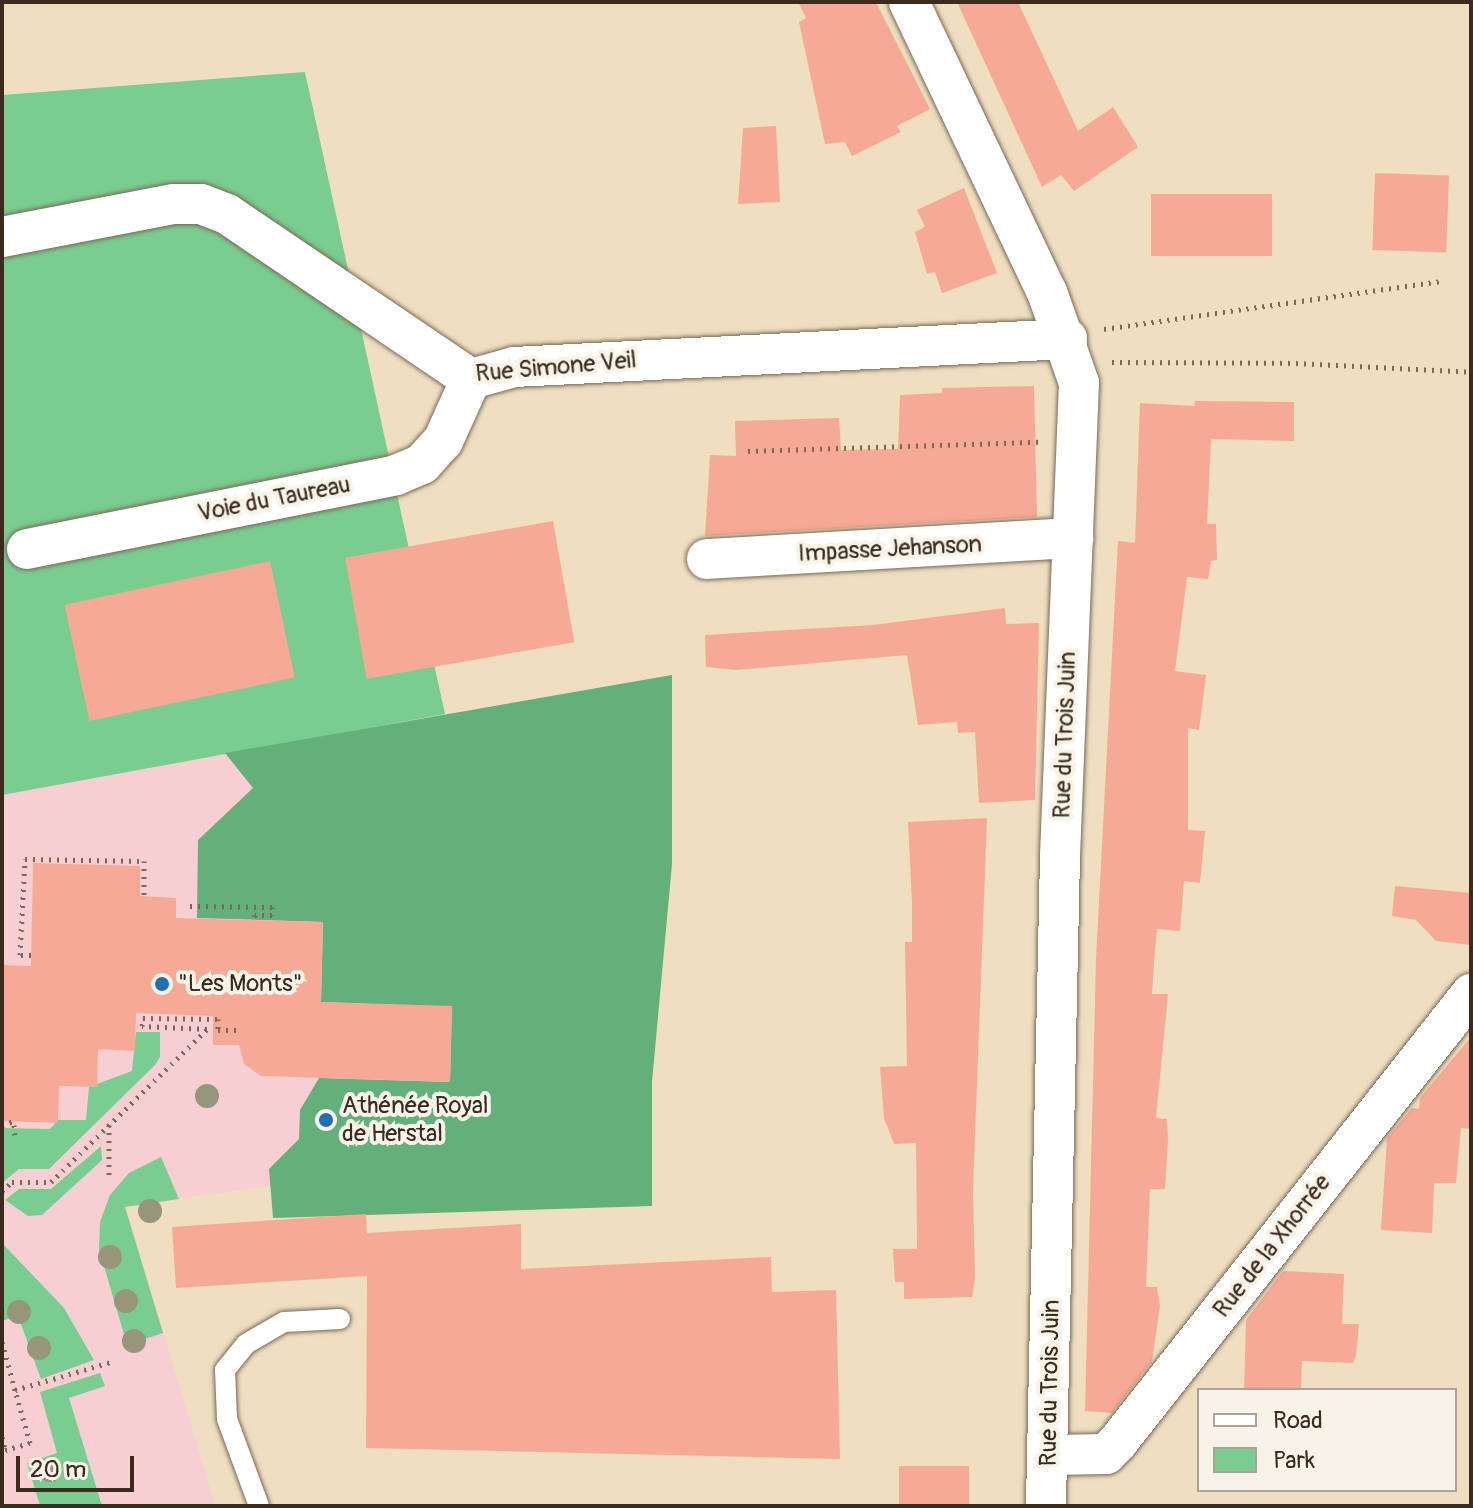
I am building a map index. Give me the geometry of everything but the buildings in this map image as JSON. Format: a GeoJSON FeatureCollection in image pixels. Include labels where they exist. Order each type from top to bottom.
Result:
{"type":"FeatureCollection","features":[{"type":"Feature","properties":{"kind":"street","name":"Rue du Trois Juin"},"geometry":{"type":"LineString","coordinates":[[909,2],[1072,352],[1076,442],[1060,857],[1050,1455],[1046,1506]]}},
{"type":"Feature","properties":{"kind":"street","name":"Rue Simone Veil"},"geometry":{"type":"LineString","coordinates":[[2,237],[174,204],[201,204],[227,214],[471,379],[514,367],[1072,352]]}},
{"type":"Feature","properties":{"kind":"street","name":"Voie du Taureau"},"geometry":{"type":"LineString","coordinates":[[27,549],[396,475],[422,464],[443,441],[471,379]]}},
{"type":"Feature","properties":{"kind":"street","name":"Impasse Jehanson"},"geometry":{"type":"LineString","coordinates":[[707,559],[1073,538]]}},
{"type":"Feature","properties":{"kind":"street","name":"Rue de la Xhorrée"},"geometry":{"type":"LineString","coordinates":[[1050,1455],[1106,1454],[1117,1443],[1471,994]]}},
{"type":"Feature","properties":{"kind":"lane"},"geometry":{"type":"LineString","coordinates":[[259,1506],[227,1419],[225,1370],[246,1344],[284,1322],[340,1319]]}},
{"type":"Feature","properties":{"kind":"path"},"geometry":{"type":"LineString","coordinates":[[1072,352],[1129,323],[1440,281]]}},
{"type":"Feature","properties":{"kind":"path"},"geometry":{"type":"LineString","coordinates":[[1072,352],[1140,360],[1471,372]]}},
{"type":"Feature","properties":{"kind":"path"},"geometry":{"type":"LineString","coordinates":[[748,451],[1076,442]]}},
{"type":"Feature","properties":{"kind":"path"},"geometry":{"type":"LineString","coordinates":[[31,955],[20,955],[25,859],[105,863],[144,861],[144,896]]}},
{"type":"Feature","properties":{"kind":"path"},"geometry":{"type":"LineString","coordinates":[[190,906],[272,907],[272,915],[255,915],[254,920]]}},
{"type":"Feature","properties":{"kind":"path"},"geometry":{"type":"LineString","coordinates":[[218,1030],[218,1019],[143,1018],[142,1026],[218,1030],[242,1030]]}},
{"type":"Feature","properties":{"kind":"path"},"geometry":{"type":"LineString","coordinates":[[2,1191],[12,1182],[51,1182],[207,1029]]}},
{"type":"Feature","properties":{"kind":"path"},"geometry":{"type":"LineString","coordinates":[[2,1125],[14,1123],[15,1136]]}},
{"type":"Feature","properties":{"kind":"path"},"geometry":{"type":"LineString","coordinates":[[109,1125],[109,1176]]}},
{"type":"Feature","properties":{"kind":"path"},"geometry":{"type":"LineString","coordinates":[[2,1342],[30,1443],[5,1450],[2,1437]]}},
{"type":"Feature","properties":{"kind":"path"},"geometry":{"type":"LineString","coordinates":[[15,1390],[114,1361]]}},
{"type":"Feature","properties":{"kind":"shaded area","name":"Athénée Royal de Herstal"},"geometry":{"type":"Polygon","coordinates":[[[672,675],[672,864],[652,1082],[652,1206],[371,1172],[126,1206],[215,1506],[5,1506],[2,795],[672,675]]]}},
{"type":"Feature","properties":{"kind":"green space"},"geometry":{"type":"Polygon","coordinates":[[[305,72],[445,714],[2,795],[2,95],[305,72]]]}},
{"type":"Feature","properties":{"kind":"green space"},"geometry":{"type":"Polygon","coordinates":[[[672,675],[672,864],[652,1082],[652,1206],[273,1218],[269,1169],[299,1139],[300,1110],[319,1078],[450,1082],[452,1007],[321,1002],[323,922],[197,918],[198,840],[253,788],[225,753],[672,675]]]}},
{"type":"Feature","properties":{"kind":"green space"},"geometry":{"type":"Polygon","coordinates":[[[136,1032],[160,1032],[160,1057],[155,1065],[49,1169],[19,1169],[2,1183],[2,1128],[50,1129],[58,1120],[86,1120],[89,1087],[132,1071],[136,1032]]]}},
{"type":"Feature","properties":{"kind":"green space"},"geometry":{"type":"Polygon","coordinates":[[[101,1146],[102,1160],[42,1215],[28,1216],[5,1200],[19,1189],[51,1189],[101,1146]]]}},
{"type":"Feature","properties":{"kind":"green space"},"geometry":{"type":"Polygon","coordinates":[[[161,1157],[179,1199],[125,1207],[163,1333],[127,1345],[99,1249],[100,1222],[110,1195],[129,1173],[161,1157]]]}},
{"type":"Feature","properties":{"kind":"green space"},"geometry":{"type":"Polygon","coordinates":[[[2,1243],[64,1308],[94,1360],[41,1379],[18,1316],[2,1321],[2,1243]]]}},
{"type":"Feature","properties":{"kind":"green space"},"geometry":{"type":"Polygon","coordinates":[[[100,1373],[105,1386],[69,1398],[102,1506],[40,1506],[27,1463],[57,1453],[40,1392],[100,1373]]]}},
{"type":"Feature","properties":{"kind":"place","name":"\"Les Monts\""},"geometry":{"type":"Point","coordinates":[162,984]}},
{"type":"Feature","properties":{"kind":"place","name":"Athénée Royal de Herstal"},"geometry":{"type":"Point","coordinates":[326,1120]}}]}
